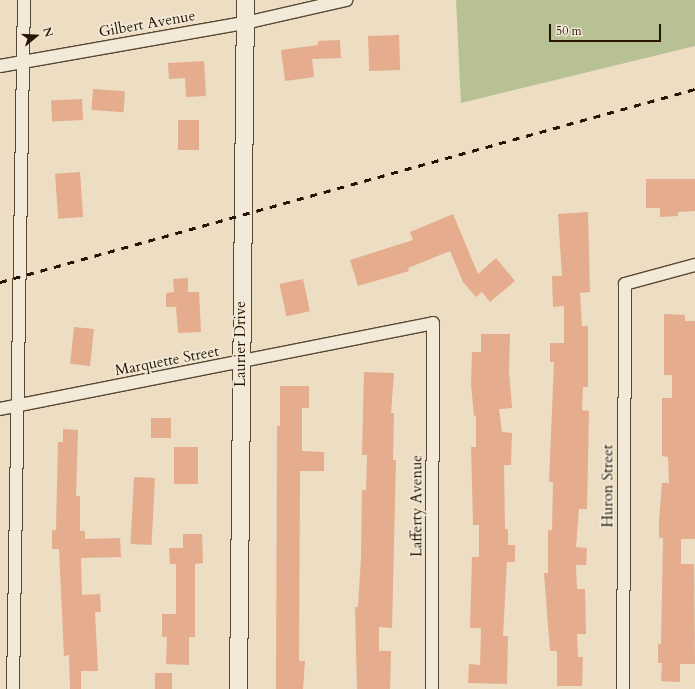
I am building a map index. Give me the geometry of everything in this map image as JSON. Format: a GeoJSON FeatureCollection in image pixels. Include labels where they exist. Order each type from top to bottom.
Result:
{"type":"FeatureCollection","features":[{"type":"Feature","properties":{"kind":"street"},"geometry":{"type":"LineString","coordinates":[[13,689],[24,0]]}},
{"type":"Feature","properties":{"kind":"street","name":"Laurier Drive"},"geometry":{"type":"LineString","coordinates":[[238,689],[245,0]]}},
{"type":"Feature","properties":{"kind":"street","name":"Gilbert Avenue"},"geometry":{"type":"LineString","coordinates":[[0,66],[245,22],[346,0]]}},
{"type":"Feature","properties":{"kind":"street","name":"Huron Street"},"geometry":{"type":"LineString","coordinates":[[623,689],[625,284],[695,265]]}},
{"type":"Feature","properties":{"kind":"street","name":"Marquette Street"},"geometry":{"type":"LineString","coordinates":[[0,409],[434,324]]}},
{"type":"Feature","properties":{"kind":"street","name":"Lafferty Avenue"},"geometry":{"type":"LineString","coordinates":[[432,689],[434,324]]}},
{"type":"Feature","properties":{"kind":"green space"},"geometry":{"type":"Polygon","coordinates":[[[456,0],[695,0],[695,46],[461,103],[456,0]]]}},
{"type":"Feature","properties":{"kind":"building"},"geometry":{"type":"Polygon","coordinates":[[[399,35],[400,70],[369,71],[368,36],[399,35]]]}},
{"type":"Feature","properties":{"kind":"building"},"geometry":{"type":"Polygon","coordinates":[[[340,40],[341,58],[312,59],[314,77],[285,81],[281,50],[318,45],[318,41],[340,40]]]}},
{"type":"Feature","properties":{"kind":"building"},"geometry":{"type":"Polygon","coordinates":[[[204,61],[206,96],[186,97],[185,78],[169,79],[168,63],[204,61]]]}},
{"type":"Feature","properties":{"kind":"building"},"geometry":{"type":"Polygon","coordinates":[[[93,89],[125,91],[123,112],[92,110],[93,89]]]}},
{"type":"Feature","properties":{"kind":"building"},"geometry":{"type":"Polygon","coordinates":[[[82,99],[83,120],[52,122],[51,101],[82,99]]]}},
{"type":"Feature","properties":{"kind":"building"},"geometry":{"type":"Polygon","coordinates":[[[178,120],[199,120],[199,150],[178,150],[178,120]]]}},
{"type":"Feature","properties":{"kind":"building"},"geometry":{"type":"Polygon","coordinates":[[[80,172],[83,217],[58,219],[55,174],[80,172]]]}},
{"type":"Feature","properties":{"kind":"building"},"geometry":{"type":"Polygon","coordinates":[[[646,179],[695,179],[695,211],[678,212],[678,216],[660,217],[660,208],[646,208],[646,179]]]}},
{"type":"Feature","properties":{"kind":"building"},"geometry":{"type":"Polygon","coordinates":[[[588,212],[590,292],[580,293],[582,326],[588,326],[588,387],[583,387],[582,410],[589,411],[587,509],[579,509],[576,547],[587,548],[586,565],[576,565],[577,589],[585,589],[586,634],[577,634],[578,657],[583,657],[582,686],[557,686],[557,651],[550,651],[544,573],[548,573],[548,530],[552,530],[553,482],[549,482],[554,362],[550,362],[550,343],[564,343],[564,306],[553,307],[552,276],[562,276],[558,214],[588,212]]]}},
{"type":"Feature","properties":{"kind":"building"},"geometry":{"type":"Polygon","coordinates":[[[453,214],[478,274],[496,258],[515,281],[490,302],[482,292],[476,297],[463,282],[450,251],[408,268],[409,271],[358,286],[350,260],[413,240],[410,232],[453,214]]]}},
{"type":"Feature","properties":{"kind":"building"},"geometry":{"type":"Polygon","coordinates":[[[188,278],[188,292],[199,292],[201,332],[178,333],[176,307],[166,307],[166,293],[174,292],[173,279],[188,278]]]}},
{"type":"Feature","properties":{"kind":"building"},"geometry":{"type":"Polygon","coordinates":[[[303,279],[310,311],[286,316],[280,284],[303,279]]]}},
{"type":"Feature","properties":{"kind":"building"},"geometry":{"type":"Polygon","coordinates":[[[664,314],[685,315],[685,321],[695,321],[695,539],[681,539],[681,564],[694,564],[695,664],[680,664],[680,682],[661,681],[662,663],[658,663],[658,644],[661,644],[663,538],[659,538],[659,520],[662,483],[669,483],[668,457],[662,456],[662,398],[672,398],[672,375],[664,375],[664,314]]]}},
{"type":"Feature","properties":{"kind":"building"},"geometry":{"type":"Polygon","coordinates":[[[74,327],[94,329],[90,366],[70,364],[74,327]]]}},
{"type":"Feature","properties":{"kind":"building"},"geometry":{"type":"Polygon","coordinates":[[[481,334],[510,334],[509,371],[512,408],[499,409],[502,432],[512,433],[511,465],[504,465],[505,529],[508,529],[508,545],[515,545],[515,562],[507,562],[503,636],[508,636],[507,684],[468,683],[469,664],[480,665],[481,628],[470,628],[472,557],[479,557],[479,525],[473,525],[471,447],[476,447],[476,416],[474,416],[471,384],[472,352],[481,352],[481,334]]]}},
{"type":"Feature","properties":{"kind":"building"},"geometry":{"type":"Polygon","coordinates":[[[364,372],[394,373],[391,413],[394,413],[393,460],[396,460],[392,628],[379,627],[379,651],[391,651],[390,689],[357,689],[355,607],[358,607],[361,557],[362,490],[366,490],[367,455],[362,455],[364,372]]]}},
{"type":"Feature","properties":{"kind":"building"},"geometry":{"type":"Polygon","coordinates":[[[280,386],[309,386],[309,408],[302,408],[302,451],[324,452],[324,471],[300,471],[299,661],[305,661],[303,689],[276,689],[277,426],[280,426],[280,386]]]}},
{"type":"Feature","properties":{"kind":"building"},"geometry":{"type":"Polygon","coordinates":[[[151,418],[171,418],[171,438],[151,438],[151,418]]]}},
{"type":"Feature","properties":{"kind":"building"},"geometry":{"type":"Polygon","coordinates":[[[63,429],[78,430],[76,496],[80,496],[80,531],[85,531],[85,539],[120,538],[121,557],[81,558],[82,595],[100,594],[101,612],[95,612],[98,671],[81,671],[81,689],[70,689],[69,655],[64,656],[59,549],[52,549],[52,530],[56,530],[58,442],[63,442],[63,429]]]}},
{"type":"Feature","properties":{"kind":"building"},"geometry":{"type":"Polygon","coordinates":[[[174,447],[198,447],[198,484],[174,484],[174,447]]]}},
{"type":"Feature","properties":{"kind":"building"},"geometry":{"type":"Polygon","coordinates":[[[134,477],[155,478],[151,545],[130,544],[134,477]]]}},
{"type":"Feature","properties":{"kind":"building"},"geometry":{"type":"Polygon","coordinates":[[[183,534],[202,534],[203,563],[195,564],[195,637],[189,637],[189,665],[166,664],[167,637],[162,637],[162,614],[176,614],[176,564],[170,564],[169,548],[183,548],[183,534]]]}},
{"type":"Feature","properties":{"kind":"building"},"geometry":{"type":"Polygon","coordinates":[[[155,673],[172,673],[172,689],[155,689],[155,673]]]}},
{"type":"Feature","properties":{"kind":"railway"},"geometry":{"type":"LineString","coordinates":[[0,282],[695,89]]}}]}
